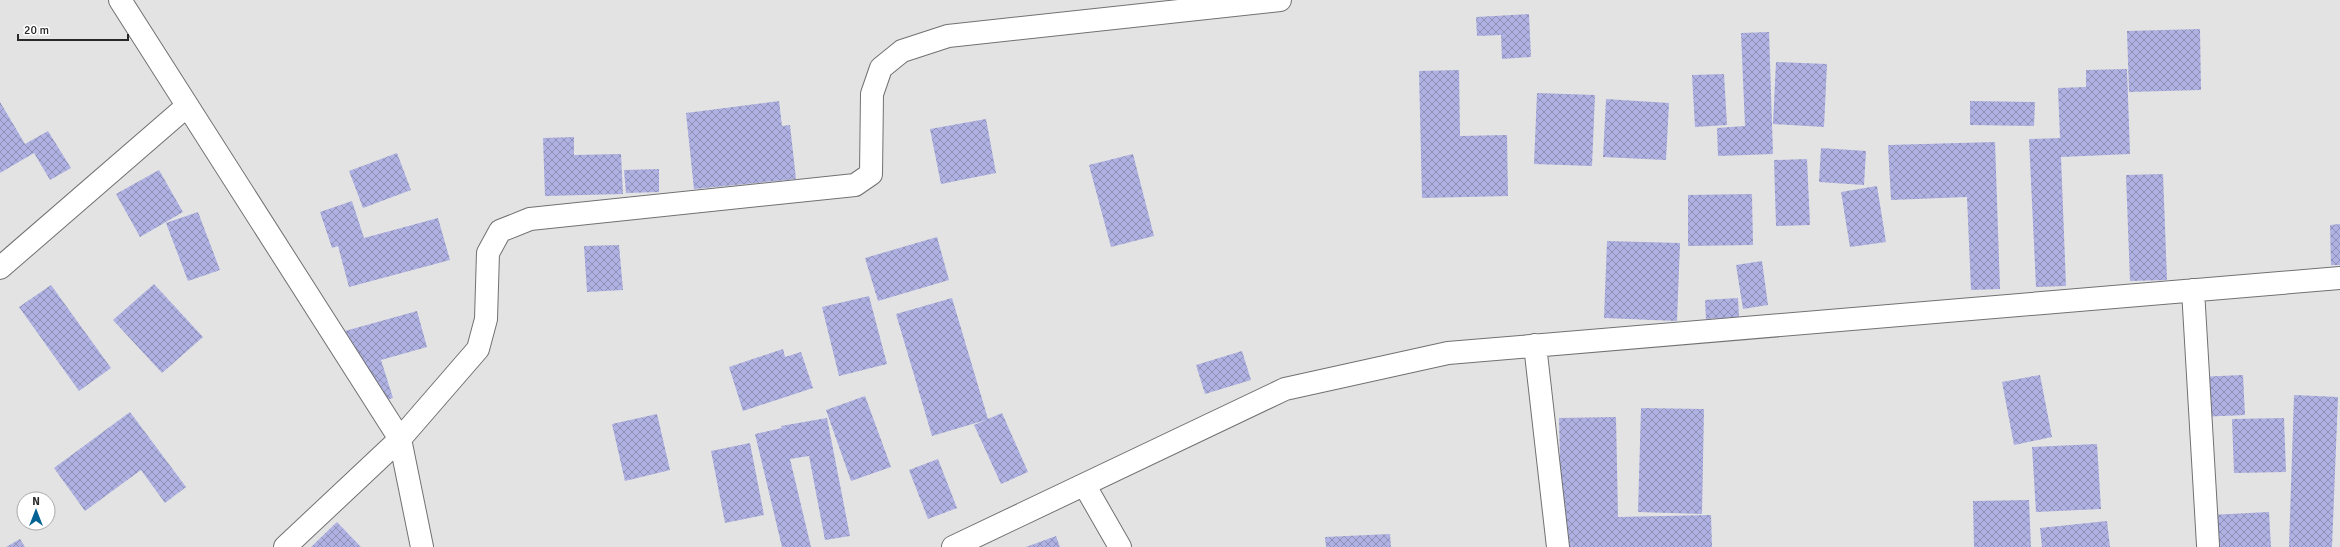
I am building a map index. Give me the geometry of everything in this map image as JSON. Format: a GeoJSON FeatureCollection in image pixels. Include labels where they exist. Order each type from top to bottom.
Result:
{"type":"FeatureCollection","features":[{"type":"Feature","properties":{"kind":"street"},"geometry":{"type":"LineString","coordinates":[[120,0],[400,439],[422,547]]}},
{"type":"Feature","properties":{"kind":"street"},"geometry":{"type":"LineString","coordinates":[[285,547],[400,439],[478,349],[486,319],[488,253],[500,231],[530,219],[855,185],[871,174],[872,94],[881,68],[902,51],[948,36],[1280,0]]}},
{"type":"Feature","properties":{"kind":"street"},"geometry":{"type":"LineString","coordinates":[[0,268],[187,106]]}},
{"type":"Feature","properties":{"kind":"street"},"geometry":{"type":"LineString","coordinates":[[953,547],[1085,486],[1285,389],[1448,353],[2340,278]]}},
{"type":"Feature","properties":{"kind":"street"},"geometry":{"type":"LineString","coordinates":[[2193,290],[2208,545]]}},
{"type":"Feature","properties":{"kind":"street"},"geometry":{"type":"LineString","coordinates":[[1535,345],[1558,547]]}},
{"type":"Feature","properties":{"kind":"street"},"geometry":{"type":"LineString","coordinates":[[1085,486],[1120,547]]}},
{"type":"Feature","properties":{"kind":"building"},"geometry":{"type":"Polygon","coordinates":[[[1529,14],[1531,57],[1502,59],[1501,35],[1477,36],[1476,17],[1529,14]]]}},
{"type":"Feature","properties":{"kind":"building"},"geometry":{"type":"Polygon","coordinates":[[[2200,29],[2201,90],[2129,92],[2127,31],[2200,29]]]}},
{"type":"Feature","properties":{"kind":"building"},"geometry":{"type":"Polygon","coordinates":[[[1769,32],[1773,154],[1718,156],[1717,128],[1745,126],[1741,33],[1769,32]]]}},
{"type":"Feature","properties":{"kind":"building"},"geometry":{"type":"Polygon","coordinates":[[[1776,62],[1827,64],[1824,127],[1773,124],[1776,62]]]}},
{"type":"Feature","properties":{"kind":"building"},"geometry":{"type":"Polygon","coordinates":[[[2127,69],[2130,154],[2061,157],[2066,286],[2036,287],[2029,139],[2060,138],[2058,88],[2086,87],[2086,70],[2127,69]]]}},
{"type":"Feature","properties":{"kind":"building"},"geometry":{"type":"Polygon","coordinates":[[[1459,70],[1460,136],[1507,135],[1508,196],[1422,198],[1419,71],[1459,70]]]}},
{"type":"Feature","properties":{"kind":"building"},"geometry":{"type":"Polygon","coordinates":[[[1724,74],[1727,125],[1695,127],[1692,75],[1724,74]]]}},
{"type":"Feature","properties":{"kind":"building"},"geometry":{"type":"Polygon","coordinates":[[[1537,93],[1595,95],[1592,166],[1534,164],[1537,93]]]}},
{"type":"Feature","properties":{"kind":"building"},"geometry":{"type":"Polygon","coordinates":[[[1606,99],[1669,103],[1666,160],[1603,157],[1606,99]]]}},
{"type":"Feature","properties":{"kind":"building"},"geometry":{"type":"Polygon","coordinates":[[[779,101],[782,126],[790,125],[796,179],[694,189],[686,113],[779,101]]]}},
{"type":"Feature","properties":{"kind":"building"},"geometry":{"type":"Polygon","coordinates":[[[1970,101],[2035,102],[2034,126],[1970,125],[1970,101]]]}},
{"type":"Feature","properties":{"kind":"building"},"geometry":{"type":"Polygon","coordinates":[[[0,102],[25,144],[48,131],[71,168],[50,180],[34,153],[0,173],[0,102]]]}},
{"type":"Feature","properties":{"kind":"building"},"geometry":{"type":"Polygon","coordinates":[[[986,119],[996,173],[941,184],[930,129],[986,119]]]}},
{"type":"Feature","properties":{"kind":"building"},"geometry":{"type":"Polygon","coordinates":[[[574,137],[574,155],[621,154],[623,194],[545,196],[543,138],[574,137]]]}},
{"type":"Feature","properties":{"kind":"building"},"geometry":{"type":"Polygon","coordinates":[[[1995,142],[2000,289],[1971,290],[1967,197],[1891,200],[1888,145],[1995,142]]]}},
{"type":"Feature","properties":{"kind":"building"},"geometry":{"type":"Polygon","coordinates":[[[1821,148],[1866,151],[1864,185],[1819,182],[1821,148]]]}},
{"type":"Feature","properties":{"kind":"building"},"geometry":{"type":"Polygon","coordinates":[[[397,153],[411,190],[363,208],[349,171],[397,153]]]}},
{"type":"Feature","properties":{"kind":"building"},"geometry":{"type":"Polygon","coordinates":[[[1133,154],[1154,236],[1111,247],[1089,165],[1133,154]]]}},
{"type":"Feature","properties":{"kind":"building"},"geometry":{"type":"Polygon","coordinates":[[[1807,159],[1810,225],[1776,226],[1774,160],[1807,159]]]}},
{"type":"Feature","properties":{"kind":"building"},"geometry":{"type":"Polygon","coordinates":[[[659,169],[659,192],[626,193],[624,170],[659,169]]]}},
{"type":"Feature","properties":{"kind":"building"},"geometry":{"type":"Polygon","coordinates":[[[159,170],[183,212],[140,237],[116,194],[159,170]]]}},
{"type":"Feature","properties":{"kind":"building"},"geometry":{"type":"Polygon","coordinates":[[[2163,174],[2167,280],[2130,281],[2126,175],[2163,174]]]}},
{"type":"Feature","properties":{"kind":"building"},"geometry":{"type":"Polygon","coordinates":[[[1877,186],[1886,242],[1850,247],[1841,192],[1877,186]]]}},
{"type":"Feature","properties":{"kind":"building"},"geometry":{"type":"Polygon","coordinates":[[[1752,194],[1753,245],[1688,246],[1688,195],[1752,194]]]}},
{"type":"Feature","properties":{"kind":"building"},"geometry":{"type":"Polygon","coordinates":[[[352,201],[364,238],[438,218],[450,260],[349,287],[338,246],[332,248],[320,212],[352,201]]]}},
{"type":"Feature","properties":{"kind":"building"},"geometry":{"type":"Polygon","coordinates":[[[198,212],[220,270],[188,281],[166,223],[198,212]]]}},
{"type":"Feature","properties":{"kind":"building"},"geometry":{"type":"Polygon","coordinates":[[[2340,224],[2340,265],[2331,265],[2330,225],[2340,224]]]}},
{"type":"Feature","properties":{"kind":"building"},"geometry":{"type":"Polygon","coordinates":[[[937,237],[949,280],[878,301],[865,258],[937,237]]]}},
{"type":"Feature","properties":{"kind":"building"},"geometry":{"type":"Polygon","coordinates":[[[1607,241],[1680,243],[1677,321],[1604,318],[1607,241]]]}},
{"type":"Feature","properties":{"kind":"building"},"geometry":{"type":"Polygon","coordinates":[[[619,245],[623,290],[587,292],[584,246],[619,245]]]}},
{"type":"Feature","properties":{"kind":"building"},"geometry":{"type":"Polygon","coordinates":[[[1762,261],[1768,305],[1743,309],[1736,265],[1762,261]]]}},
{"type":"Feature","properties":{"kind":"building"},"geometry":{"type":"Polygon","coordinates":[[[154,284],[203,337],[162,373],[113,320],[154,284]]]}},
{"type":"Feature","properties":{"kind":"building"},"geometry":{"type":"Polygon","coordinates":[[[51,285],[111,368],[79,391],[19,307],[51,285]]]}},
{"type":"Feature","properties":{"kind":"building"},"geometry":{"type":"Polygon","coordinates":[[[869,296],[887,364],[839,376],[822,307],[869,296]]]}},
{"type":"Feature","properties":{"kind":"building"},"geometry":{"type":"Polygon","coordinates":[[[952,298],[988,419],[1002,413],[1028,472],[1001,484],[974,425],[986,420],[932,436],[896,314],[952,298]]]}},
{"type":"Feature","properties":{"kind":"building"},"geometry":{"type":"Polygon","coordinates":[[[1738,298],[1739,317],[1706,319],[1705,300],[1738,298]]]}},
{"type":"Feature","properties":{"kind":"building"},"geometry":{"type":"Polygon","coordinates":[[[417,311],[427,347],[381,360],[393,398],[367,406],[345,331],[417,311]]]}},
{"type":"Feature","properties":{"kind":"building"},"geometry":{"type":"Polygon","coordinates":[[[783,349],[785,357],[801,352],[813,388],[743,411],[729,367],[783,349]]]}},
{"type":"Feature","properties":{"kind":"building"},"geometry":{"type":"Polygon","coordinates":[[[1242,351],[1251,380],[1205,394],[1196,365],[1242,351]]]}},
{"type":"Feature","properties":{"kind":"building"},"geometry":{"type":"Polygon","coordinates":[[[2040,375],[2052,437],[2014,445],[2002,382],[2040,375]]]}},
{"type":"Feature","properties":{"kind":"building"},"geometry":{"type":"Polygon","coordinates":[[[2243,375],[2245,415],[2199,417],[2197,377],[2243,375]]]}},
{"type":"Feature","properties":{"kind":"building"},"geometry":{"type":"Polygon","coordinates":[[[2294,395],[2338,397],[2332,547],[2289,547],[2294,395]]]}},
{"type":"Feature","properties":{"kind":"building"},"geometry":{"type":"Polygon","coordinates":[[[865,396],[891,467],[851,481],[826,410],[865,396]]]}},
{"type":"Feature","properties":{"kind":"building"},"geometry":{"type":"Polygon","coordinates":[[[1641,408],[1704,409],[1702,514],[1638,512],[1641,408]]]}},
{"type":"Feature","properties":{"kind":"building"},"geometry":{"type":"Polygon","coordinates":[[[130,412],[186,487],[165,503],[141,470],[85,511],[54,468],[130,412]]]}},
{"type":"Feature","properties":{"kind":"building"},"geometry":{"type":"Polygon","coordinates":[[[657,414],[670,470],[625,481],[612,424],[657,414]]]}},
{"type":"Feature","properties":{"kind":"building"},"geometry":{"type":"Polygon","coordinates":[[[1616,417],[1618,517],[1711,515],[1712,547],[1562,547],[1559,418],[1616,417]]]}},
{"type":"Feature","properties":{"kind":"building"},"geometry":{"type":"Polygon","coordinates":[[[827,418],[850,536],[825,540],[809,456],[790,459],[811,547],[782,547],[755,434],[782,428],[781,426],[827,418]]]}},
{"type":"Feature","properties":{"kind":"building"},"geometry":{"type":"Polygon","coordinates":[[[2284,418],[2286,472],[2234,473],[2232,419],[2284,418]]]}},
{"type":"Feature","properties":{"kind":"building"},"geometry":{"type":"Polygon","coordinates":[[[750,443],[764,515],[725,523],[711,451],[750,443]]]}},
{"type":"Feature","properties":{"kind":"building"},"geometry":{"type":"Polygon","coordinates":[[[2097,444],[2101,509],[2036,512],[2032,447],[2097,444]]]}},
{"type":"Feature","properties":{"kind":"building"},"geometry":{"type":"Polygon","coordinates":[[[938,459],[957,508],[928,519],[909,470],[938,459]]]}},
{"type":"Feature","properties":{"kind":"building"},"geometry":{"type":"Polygon","coordinates":[[[2029,500],[2031,547],[1974,547],[1973,501],[2029,500]]]}},
{"type":"Feature","properties":{"kind":"building"},"geometry":{"type":"Polygon","coordinates":[[[2269,512],[2271,547],[2212,547],[2210,515],[2269,512]]]}},
{"type":"Feature","properties":{"kind":"building"},"geometry":{"type":"Polygon","coordinates":[[[2107,521],[2110,547],[2042,547],[2040,528],[2107,521]]]}},
{"type":"Feature","properties":{"kind":"building"},"geometry":{"type":"Polygon","coordinates":[[[337,522],[361,547],[311,547],[337,522]]]}},
{"type":"Feature","properties":{"kind":"building"},"geometry":{"type":"Polygon","coordinates":[[[1390,534],[1391,547],[1326,547],[1325,537],[1390,534]]]}},
{"type":"Feature","properties":{"kind":"building"},"geometry":{"type":"Polygon","coordinates":[[[1056,536],[1060,547],[1026,547],[1056,536]]]}},
{"type":"Feature","properties":{"kind":"building"},"geometry":{"type":"Polygon","coordinates":[[[20,539],[25,547],[6,547],[20,539]]]}}]}
